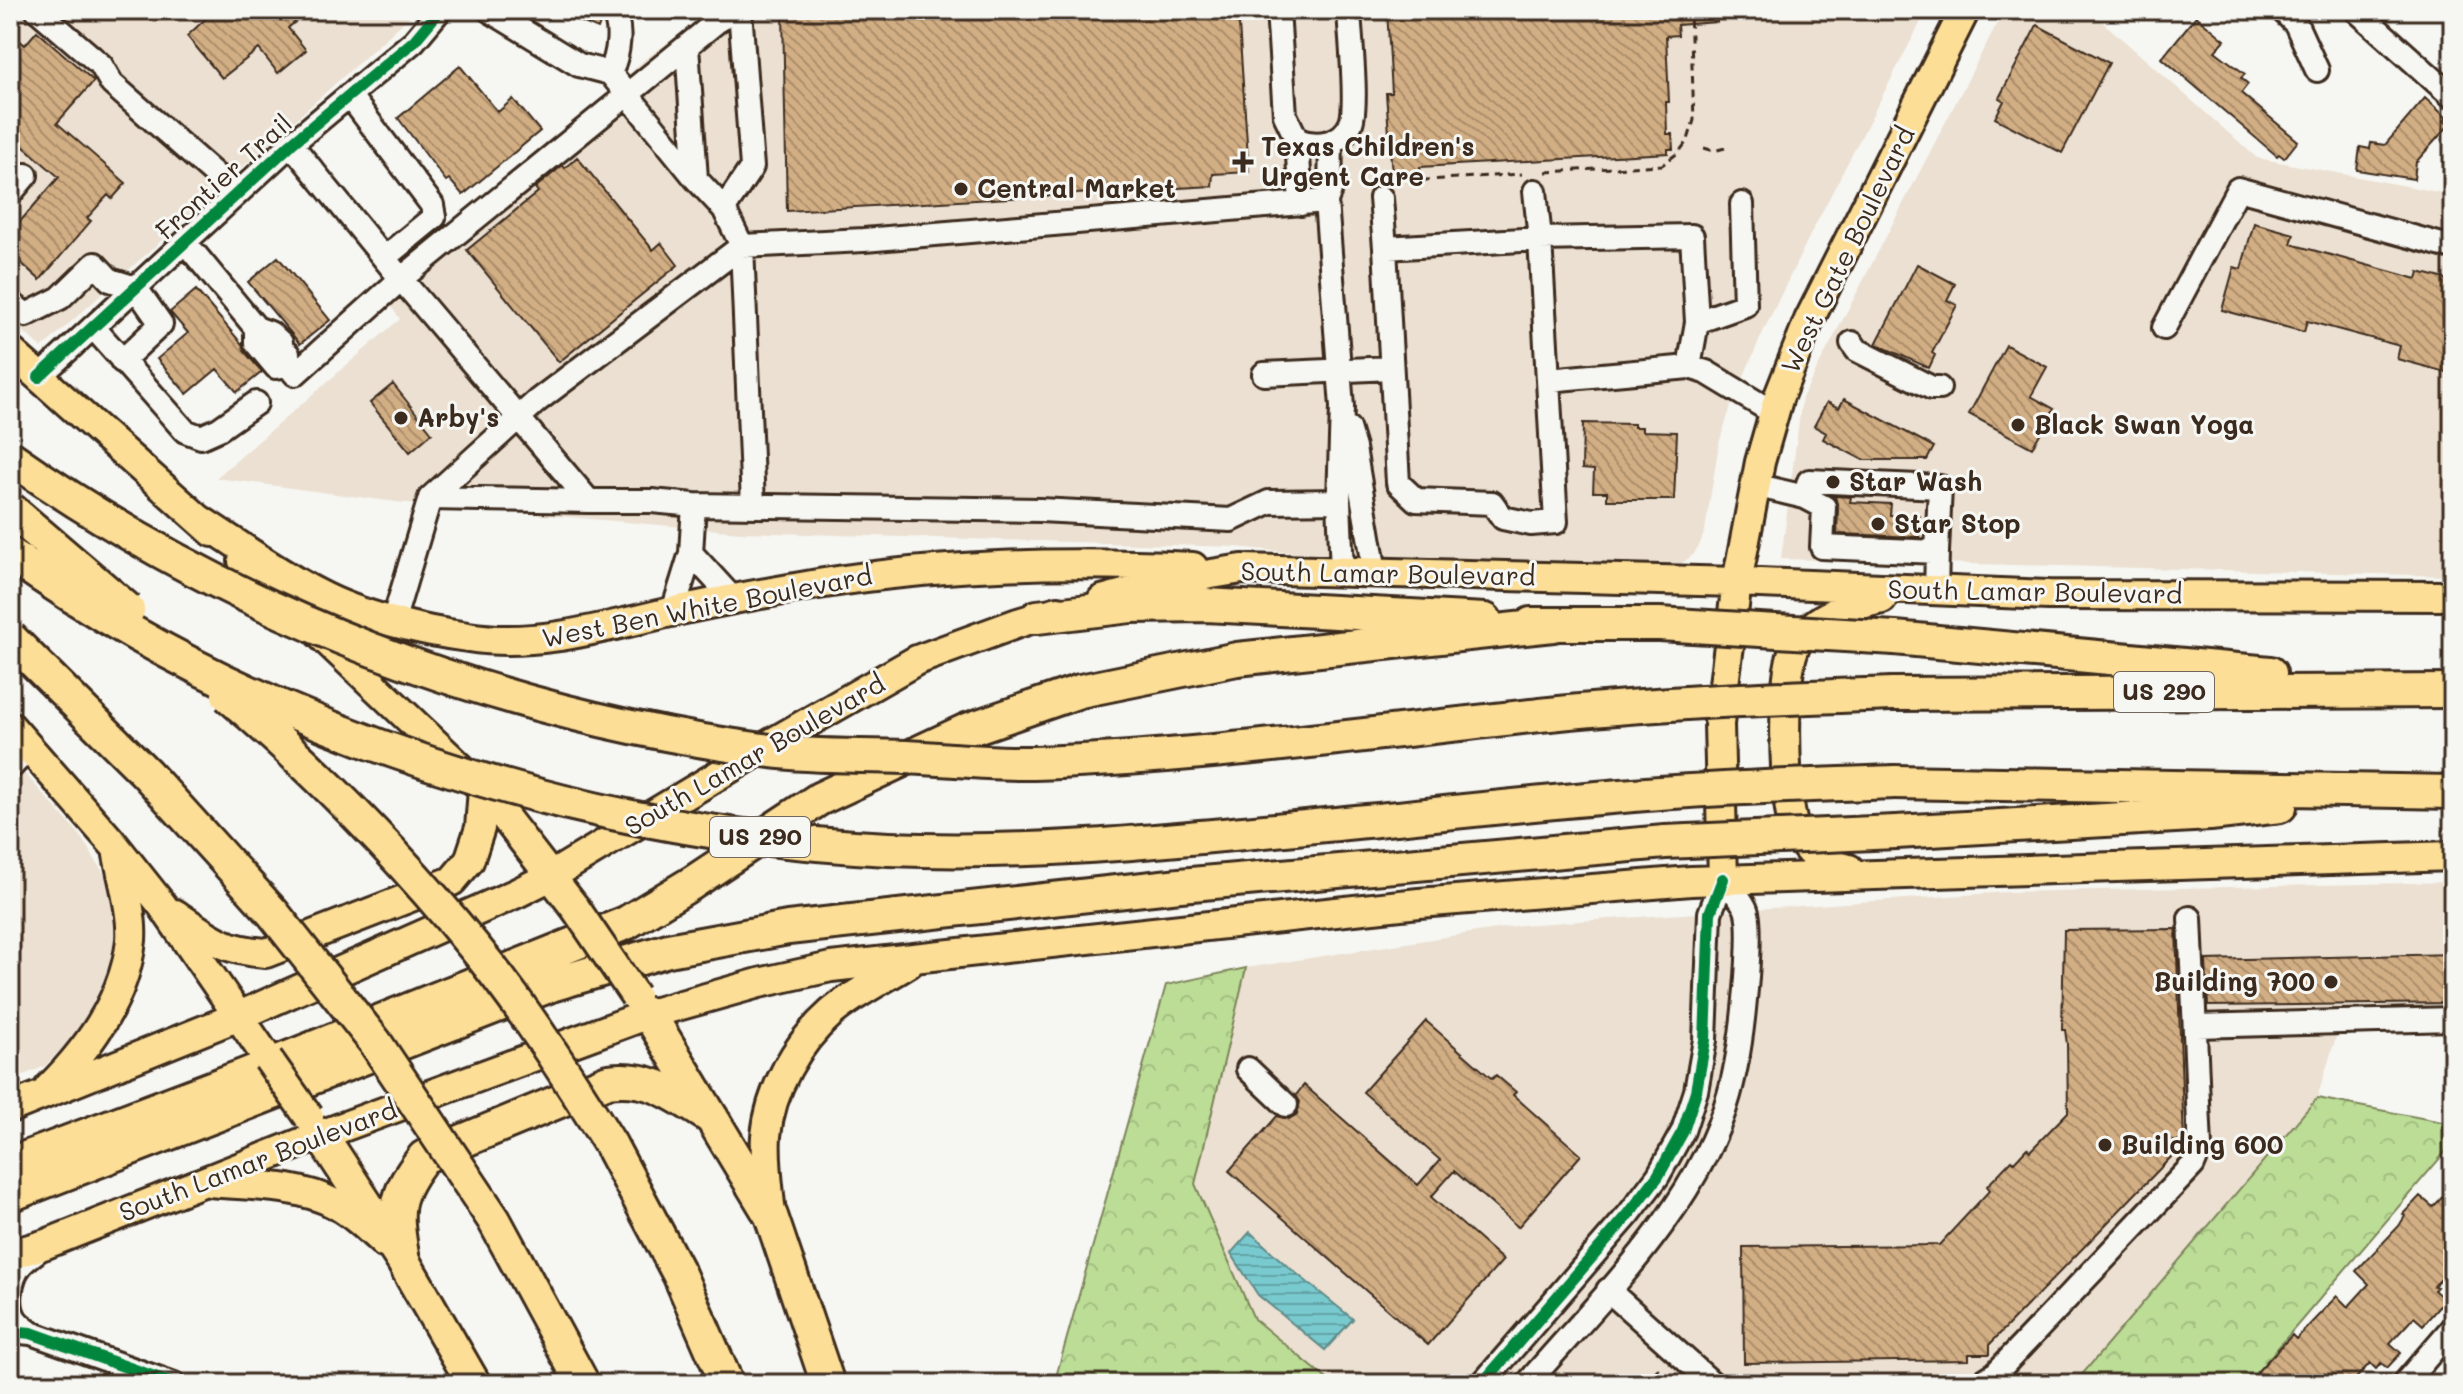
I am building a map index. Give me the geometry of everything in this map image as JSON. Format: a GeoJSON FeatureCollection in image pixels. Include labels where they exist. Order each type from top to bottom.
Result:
{"type":"FeatureCollection","features":[{"type":"Feature","properties":{"kind":"highway","name":"US 290"},"geometry":{"type":"LineString","coordinates":[[10,457],[68,498],[176,562],[292,616],[425,671],[549,707],[658,733],[775,752],[1028,763],[1148,756],[1558,713],[1773,698],[1892,694],[2445,690]]}},
{"type":"Feature","properties":{"kind":"highway"},"geometry":{"type":"LineString","coordinates":[[10,509],[257,720],[375,833],[476,949],[555,1058],[610,1144],[679,1274],[727,1384]]}},
{"type":"Feature","properties":{"kind":"highway","name":"US 290"},"geometry":{"type":"LineString","coordinates":[[10,554],[136,633],[259,698],[401,755],[529,793],[643,818],[768,839],[889,849],[1033,849],[1156,842],[1661,792],[1894,782],[2453,792]]}},
{"type":"Feature","properties":{"kind":"highway"},"geometry":{"type":"LineString","coordinates":[[1037,617],[1131,606],[1206,605],[1447,616],[1553,625],[1659,624],[1895,638],[2445,690]]}},
{"type":"Feature","properties":{"kind":"highway"},"geometry":{"type":"LineString","coordinates":[[10,1164],[243,1076],[626,923],[819,799],[967,730],[1080,691],[1237,659],[1553,625]]}},
{"type":"Feature","properties":{"kind":"highway"},"geometry":{"type":"LineString","coordinates":[[10,638],[146,773],[273,913],[375,1042],[494,1220],[583,1384]]}},
{"type":"Feature","properties":{"kind":"highway"},"geometry":{"type":"LineString","coordinates":[[10,1195],[551,985],[668,950],[788,928],[1164,887],[1665,842],[2210,814],[2415,792]]}},
{"type":"Feature","properties":{"kind":"highway"},"geometry":{"type":"LineString","coordinates":[[642,1005],[771,1216],[828,1384]]}},
{"type":"Feature","properties":{"kind":"highway"},"geometry":{"type":"LineString","coordinates":[[403,1261],[396,1214],[401,1192],[424,1157],[608,1081],[628,1078],[659,1086],[712,1118]]}},
{"type":"Feature","properties":{"kind":"highway"},"geometry":{"type":"LineString","coordinates":[[315,1126],[403,1261],[474,1384]]}},
{"type":"Feature","properties":{"kind":"main road","name":"West Gate Boulevard"},"geometry":{"type":"LineString","coordinates":[[1723,879],[1719,724],[1737,582],[1754,485],[1774,413],[1809,320],[1965,10]]}},
{"type":"Feature","properties":{"kind":"main road","name":"West Ben White Boulevard"},"geometry":{"type":"LineString","coordinates":[[10,351],[200,520],[483,789],[576,909],[642,1005]]}},
{"type":"Feature","properties":{"kind":"main road","name":"West Ben White Boulevard"},"geometry":{"type":"LineString","coordinates":[[200,520],[319,595],[393,622],[470,638],[531,639],[578,634],[673,611],[894,572],[1004,565],[1110,563],[1242,569]]}},
{"type":"Feature","properties":{"kind":"main road","name":"South Lamar Boulevard"},"geometry":{"type":"LineString","coordinates":[[10,1108],[247,1028],[551,876],[917,660],[1037,617],[1175,580],[1242,569],[1737,582],[2049,595],[2453,596]]}},
{"type":"Feature","properties":{"kind":"main road"},"geometry":{"type":"LineString","coordinates":[[1866,874],[1825,862],[1807,849],[1792,822],[1785,728],[1788,666],[1796,645],[1814,624],[1836,610],[1925,591]]}},
{"type":"Feature","properties":{"kind":"main road"},"geometry":{"type":"LineString","coordinates":[[10,726],[20,758],[116,847],[162,905],[315,1126]]}},
{"type":"Feature","properties":{"kind":"main road"},"geometry":{"type":"LineString","coordinates":[[162,905],[235,951],[266,953],[452,881],[469,861],[480,828],[483,789]]}},
{"type":"Feature","properties":{"kind":"main road"},"geometry":{"type":"LineString","coordinates":[[40,1096],[67,1070],[96,1033],[121,987],[131,938],[116,847]]}},
{"type":"Feature","properties":{"kind":"main road","name":"South Lamar Boulevard"},"geometry":{"type":"LineString","coordinates":[[10,1255],[46,1244],[201,1181],[315,1126],[642,1005],[831,967],[1419,903],[1723,879],[2453,856]]}},
{"type":"Feature","properties":{"kind":"main road"},"geometry":{"type":"LineString","coordinates":[[771,1216],[766,1136],[771,1108],[796,1053],[813,1030],[833,1011],[915,959]]}},
{"type":"Feature","properties":{"kind":"main road"},"geometry":{"type":"LineString","coordinates":[[201,1181],[305,1193],[333,1203],[362,1222],[403,1261]]}},
{"type":"Feature","properties":{"kind":"street"},"geometry":{"type":"LineString","coordinates":[[37,10],[101,65],[112,84],[237,194]]}},
{"type":"Feature","properties":{"kind":"street","name":"Frontier Trail"},"geometry":{"type":"LineString","coordinates":[[39,377],[291,144],[414,41],[440,10]]}},
{"type":"Feature","properties":{"kind":"street"},"geometry":{"type":"LineString","coordinates":[[489,10],[579,65],[610,73],[724,209],[742,246],[753,505]]}},
{"type":"Feature","properties":{"kind":"street"},"geometry":{"type":"LineString","coordinates":[[610,73],[617,58],[618,31],[618,18],[611,10]]}},
{"type":"Feature","properties":{"kind":"street"},"geometry":{"type":"LineString","coordinates":[[185,242],[256,328],[270,333],[286,354],[295,374],[401,279],[731,10]]}},
{"type":"Feature","properties":{"kind":"street"},"geometry":{"type":"LineString","coordinates":[[724,209],[752,167],[740,10]]}},
{"type":"Feature","properties":{"kind":"street"},"geometry":{"type":"LineString","coordinates":[[1278,10],[1285,115],[1297,140],[1301,204]]}},
{"type":"Feature","properties":{"kind":"street"},"geometry":{"type":"LineString","coordinates":[[1297,140],[1311,145],[1331,143],[1345,133],[1353,115],[1349,10]]}},
{"type":"Feature","properties":{"kind":"street"},"geometry":{"type":"LineString","coordinates":[[2282,10],[2296,24],[2317,70]]}},
{"type":"Feature","properties":{"kind":"street"},"geometry":{"type":"LineString","coordinates":[[2356,10],[2453,97]]}},
{"type":"Feature","properties":{"kind":"street"},"geometry":{"type":"LineString","coordinates":[[687,46],[696,179]]}},
{"type":"Feature","properties":{"kind":"street"},"geometry":{"type":"LineString","coordinates":[[349,95],[432,205],[434,217],[384,258]]}},
{"type":"Feature","properties":{"kind":"street"},"geometry":{"type":"LineString","coordinates":[[1331,143],[1330,190],[1326,201],[1342,407],[1339,501],[1342,572]]}},
{"type":"Feature","properties":{"kind":"street"},"geometry":{"type":"LineString","coordinates":[[291,144],[589,501]]}},
{"type":"Feature","properties":{"kind":"street"},"geometry":{"type":"LineString","coordinates":[[10,194],[26,175]]}},
{"type":"Feature","properties":{"kind":"street"},"geometry":{"type":"LineString","coordinates":[[1386,190],[1385,248],[1398,483],[1416,500],[1492,503],[1503,518],[1531,524],[1556,522],[1540,239],[1533,179]]}},
{"type":"Feature","properties":{"kind":"street"},"geometry":{"type":"LineString","coordinates":[[2164,328],[2238,189],[2453,248]]}},
{"type":"Feature","properties":{"kind":"street"},"geometry":{"type":"LineString","coordinates":[[393,622],[430,498],[518,418],[641,320],[742,246],[877,239],[1326,201]]}},
{"type":"Feature","properties":{"kind":"street"},"geometry":{"type":"LineString","coordinates":[[1697,322],[1745,305],[1742,204]]}},
{"type":"Feature","properties":{"kind":"street"},"geometry":{"type":"LineString","coordinates":[[1385,248],[1540,239],[1692,236],[1697,322],[1689,367]]}},
{"type":"Feature","properties":{"kind":"street"},"geometry":{"type":"LineString","coordinates":[[10,302],[26,315],[60,298],[95,264],[110,280],[136,288],[161,324],[122,361]]}},
{"type":"Feature","properties":{"kind":"street"},"geometry":{"type":"LineString","coordinates":[[93,327],[185,431],[201,437],[219,429],[256,403]]}},
{"type":"Feature","properties":{"kind":"street"},"geometry":{"type":"LineString","coordinates":[[1852,343],[1857,350],[1932,388],[1939,388]]}},
{"type":"Feature","properties":{"kind":"street"},"geometry":{"type":"LineString","coordinates":[[1548,380],[1689,367],[1706,372],[1774,413]]}},
{"type":"Feature","properties":{"kind":"street"},"geometry":{"type":"LineString","coordinates":[[1264,374],[1391,368]]}},
{"type":"Feature","properties":{"kind":"street"},"geometry":{"type":"LineString","coordinates":[[1342,407],[1354,448],[1375,572]]}},
{"type":"Feature","properties":{"kind":"street"},"geometry":{"type":"LineString","coordinates":[[1805,497],[1809,481],[1940,487],[1937,552],[1925,591]]}},
{"type":"Feature","properties":{"kind":"street"},"geometry":{"type":"LineString","coordinates":[[1754,485],[1805,497],[1824,507],[1822,547],[1937,552]]}},
{"type":"Feature","properties":{"kind":"street"},"geometry":{"type":"LineString","coordinates":[[430,498],[1040,510],[1231,520],[1269,502],[1339,501]]}},
{"type":"Feature","properties":{"kind":"street"},"geometry":{"type":"LineString","coordinates":[[673,611],[691,553],[694,505]]}},
{"type":"Feature","properties":{"kind":"street"},"geometry":{"type":"LineString","coordinates":[[691,553],[734,600]]}},
{"type":"Feature","properties":{"kind":"street"},"geometry":{"type":"LineString","coordinates":[[1527,1384],[1653,1238],[1682,1196],[1711,1144],[1729,1098],[1741,1045],[1746,990],[1747,912],[1723,879]]}},
{"type":"Feature","properties":{"kind":"street","name":"West Gate Boulevard"},"geometry":{"type":"LineString","coordinates":[[1482,1384],[1629,1214],[1658,1176],[1683,1131],[1696,1091],[1705,1040],[1710,913],[1723,879]]}},
{"type":"Feature","properties":{"kind":"street"},"geometry":{"type":"LineString","coordinates":[[1979,1384],[1996,1373],[2193,1165],[2200,1148],[2190,918]]}},
{"type":"Feature","properties":{"kind":"street"},"geometry":{"type":"LineString","coordinates":[[2196,1026],[2453,1019]]}},
{"type":"Feature","properties":{"kind":"street"},"geometry":{"type":"LineString","coordinates":[[1248,1069],[1286,1105]]}},
{"type":"Feature","properties":{"kind":"street"},"geometry":{"type":"LineString","coordinates":[[46,1244],[20,1265],[12,1281],[12,1312],[20,1332],[174,1384]]}},
{"type":"Feature","properties":{"kind":"street"},"geometry":{"type":"LineString","coordinates":[[1608,1290],[1713,1384]]}},
{"type":"Feature","properties":{"kind":"street"},"geometry":{"type":"LineString","coordinates":[[2404,1384],[2453,1327]]}},
{"type":"Feature","properties":{"kind":"path"},"geometry":{"type":"LineString","coordinates":[[1386,190],[1662,165],[1679,152],[1688,140],[1694,120],[1690,10]]}},
{"type":"Feature","properties":{"kind":"path"},"geometry":{"type":"LineString","coordinates":[[1704,148],[1714,151],[1725,148]]}},
{"type":"Feature","properties":{"kind":"path"},"geometry":{"type":"LineString","coordinates":[[1643,1384],[1658,1369],[1673,1384]]}},
{"type":"Feature","properties":{"kind":"shaded area"},"geometry":{"type":"Polygon","coordinates":[[[10,10],[417,10],[42,348],[10,320],[10,10]]]}},
{"type":"Feature","properties":{"kind":"shaded area"},"geometry":{"type":"Polygon","coordinates":[[[712,10],[1927,10],[1762,334],[1731,406],[1719,443],[1700,544],[1693,555],[1679,565],[1334,557],[1237,547],[741,532],[396,502],[216,478],[400,319],[387,301],[644,60],[712,10]]]}},
{"type":"Feature","properties":{"kind":"shaded area"},"geometry":{"type":"Polygon","coordinates":[[[2004,10],[2089,10],[2257,158],[2453,195],[2453,576],[1781,559],[1802,398],[2004,10]]]}},
{"type":"Feature","properties":{"kind":"shaded area"},"geometry":{"type":"Polygon","coordinates":[[[10,757],[79,834],[106,877],[118,926],[107,991],[71,1039],[45,1066],[10,1081],[10,757]]]}},
{"type":"Feature","properties":{"kind":"shaded area"},"geometry":{"type":"Polygon","coordinates":[[[2453,882],[2453,1033],[2337,1034],[2317,1098],[2074,1384],[1333,1384],[1254,1319],[1195,1184],[1246,968],[1522,925],[2008,892],[2453,882]]]}},
{"type":"Feature","properties":{"kind":"green space"},"geometry":{"type":"Polygon","coordinates":[[[1246,968],[1195,1184],[1254,1319],[1333,1384],[1054,1384],[1166,985],[1246,968]]]}},
{"type":"Feature","properties":{"kind":"green space"},"geometry":{"type":"Polygon","coordinates":[[[2317,1098],[2453,1124],[2453,1143],[2247,1384],[2074,1384],[2317,1098]]]}},
{"type":"Feature","properties":{"kind":"water"},"geometry":{"type":"Polygon","coordinates":[[[1250,1232],[1353,1319],[1325,1350],[1258,1295],[1231,1253],[1250,1232]]]}},
{"type":"Feature","properties":{"kind":"building"},"geometry":{"type":"Polygon","coordinates":[[[215,10],[310,10],[288,28],[306,50],[278,73],[259,49],[222,78],[187,36],[215,10]]]}},
{"type":"Feature","properties":{"kind":"building"},"geometry":{"type":"Polygon","coordinates":[[[553,10],[597,10],[601,20],[598,29],[553,10]]]}},
{"type":"Feature","properties":{"kind":"building"},"geometry":{"type":"Polygon","coordinates":[[[819,10],[1238,10],[1249,172],[1213,174],[1212,186],[787,211],[783,14],[819,10]]]}},
{"type":"Feature","properties":{"kind":"building"},"geometry":{"type":"Polygon","coordinates":[[[1387,10],[1717,10],[1717,22],[1677,25],[1678,35],[1666,36],[1667,134],[1672,134],[1673,149],[1668,149],[1668,153],[1420,167],[1421,173],[1392,175],[1386,93],[1392,93],[1387,10]]]}},
{"type":"Feature","properties":{"kind":"building"},"geometry":{"type":"Polygon","coordinates":[[[2196,16],[2225,40],[2215,51],[2245,74],[2241,78],[2248,84],[2241,93],[2298,141],[2284,158],[2279,154],[2277,156],[2162,58],[2196,16]]]}},
{"type":"Feature","properties":{"kind":"building"},"geometry":{"type":"Polygon","coordinates":[[[2037,25],[2109,63],[2062,153],[1995,118],[2004,101],[1999,98],[2037,25]]]}},
{"type":"Feature","properties":{"kind":"building"},"geometry":{"type":"Polygon","coordinates":[[[37,31],[94,81],[57,123],[126,183],[112,199],[108,195],[87,218],[91,221],[40,280],[10,253],[10,233],[59,177],[10,135],[10,32],[25,45],[37,31]]]}},
{"type":"Feature","properties":{"kind":"building"},"geometry":{"type":"Polygon","coordinates":[[[460,66],[498,112],[513,99],[540,131],[463,195],[449,179],[446,181],[398,118],[460,66]]]}},
{"type":"Feature","properties":{"kind":"building"},"geometry":{"type":"Polygon","coordinates":[[[2425,98],[2447,118],[2444,121],[2449,125],[2416,162],[2414,179],[2357,170],[2360,147],[2370,149],[2371,143],[2385,145],[2425,98]]]}},
{"type":"Feature","properties":{"kind":"building"},"geometry":{"type":"Polygon","coordinates":[[[577,157],[653,250],[661,243],[678,265],[559,362],[467,250],[538,192],[535,188],[577,157]]]}},
{"type":"Feature","properties":{"kind":"building"},"geometry":{"type":"Polygon","coordinates":[[[2254,223],[2294,234],[2291,244],[2417,279],[2419,272],[2453,281],[2453,374],[2397,359],[2400,346],[2307,321],[2304,332],[2222,310],[2234,267],[2241,269],[2254,223]]]}},
{"type":"Feature","properties":{"kind":"building"},"geometry":{"type":"Polygon","coordinates":[[[278,257],[330,320],[300,344],[248,282],[278,257]]]}},
{"type":"Feature","properties":{"kind":"building"},"geometry":{"type":"Polygon","coordinates":[[[1917,264],[1955,284],[1947,300],[1957,305],[1932,353],[1935,355],[1929,368],[1876,344],[1917,264]]]}},
{"type":"Feature","properties":{"kind":"building"},"geometry":{"type":"Polygon","coordinates":[[[196,290],[262,372],[237,392],[217,369],[187,394],[157,359],[188,333],[170,312],[196,290]]]}},
{"type":"Feature","properties":{"kind":"building"},"geometry":{"type":"Polygon","coordinates":[[[2006,345],[2047,367],[2031,396],[2054,409],[2032,448],[1969,414],[2006,345]]]}},
{"type":"Feature","properties":{"kind":"building","name":"Arby's"},"geometry":{"type":"Polygon","coordinates":[[[393,384],[432,433],[410,452],[370,403],[393,384]]]}},
{"type":"Feature","properties":{"kind":"building"},"geometry":{"type":"Polygon","coordinates":[[[1844,399],[1934,447],[1927,460],[1863,460],[1823,439],[1826,433],[1814,426],[1827,402],[1839,408],[1844,399]]]}},
{"type":"Feature","properties":{"kind":"building"},"geometry":{"type":"Polygon","coordinates":[[[1583,423],[1634,424],[1634,427],[1642,427],[1642,431],[1677,432],[1674,500],[1607,500],[1607,492],[1593,492],[1594,470],[1582,469],[1583,423]]]}},
{"type":"Feature","properties":{"kind":"building"},"geometry":{"type":"Polygon","coordinates":[[[1835,496],[1851,497],[1850,502],[1891,504],[1890,515],[1920,516],[1920,537],[1837,534],[1835,496]]]}},
{"type":"Feature","properties":{"kind":"building","name":"Building 600"},"geometry":{"type":"Polygon","coordinates":[[[2176,929],[2184,1141],[2174,1141],[2174,1154],[1990,1344],[1990,1354],[1969,1354],[1969,1360],[1744,1363],[1743,1247],[1939,1245],[1990,1190],[1987,1186],[2012,1160],[2014,1162],[2027,1148],[2030,1151],[2068,1112],[2067,1044],[2065,1030],[2062,1030],[2064,930],[2176,929]]]}},
{"type":"Feature","properties":{"kind":"building","name":"Building 700"},"geometry":{"type":"Polygon","coordinates":[[[2453,954],[2453,1003],[2208,1006],[2206,960],[2453,954]]]}},
{"type":"Feature","properties":{"kind":"building"},"geometry":{"type":"Polygon","coordinates":[[[1426,1021],[1492,1079],[1496,1075],[1516,1092],[1513,1095],[1581,1155],[1518,1227],[1454,1171],[1431,1197],[1503,1260],[1428,1345],[1229,1171],[1277,1116],[1289,1119],[1297,1114],[1300,1102],[1296,1095],[1304,1085],[1418,1185],[1440,1160],[1363,1092],[1426,1021]]]}},
{"type":"Feature","properties":{"kind":"building"},"geometry":{"type":"Polygon","coordinates":[[[2453,1186],[2453,1267],[2434,1286],[2437,1287],[2434,1290],[2445,1300],[2423,1325],[2414,1317],[2390,1343],[2401,1353],[2387,1368],[2381,1363],[2376,1369],[2370,1363],[2351,1384],[2270,1384],[2257,1372],[2292,1335],[2296,1339],[2337,1296],[2348,1307],[2369,1284],[2356,1271],[2399,1226],[2405,1216],[2403,1214],[2420,1196],[2433,1207],[2453,1186]]]}},
{"type":"Feature","properties":{"kind":"cycle path"},"geometry":{"type":"LineString","coordinates":[[39,377],[291,144],[414,41],[440,10]]}},
{"type":"Feature","properties":{"kind":"cycle path"},"geometry":{"type":"LineString","coordinates":[[1482,1384],[1629,1214],[1658,1176],[1683,1131],[1696,1091],[1705,1040],[1710,913],[1723,879]]}},
{"type":"Feature","properties":{"kind":"cycle path"},"geometry":{"type":"LineString","coordinates":[[10,1331],[31,1333],[174,1384]]}},
{"type":"Feature","properties":{"kind":"place","name":"Texas Children's Urgent Care"},"geometry":{"type":"Point","coordinates":[1243,162]}},
{"type":"Feature","properties":{"kind":"place","name":"Central Market"},"geometry":{"type":"Point","coordinates":[961,189]}},
{"type":"Feature","properties":{"kind":"place","name":"Arby's"},"geometry":{"type":"Point","coordinates":[401,418]}},
{"type":"Feature","properties":{"kind":"place","name":"Black Swan Yoga"},"geometry":{"type":"Point","coordinates":[2018,425]}},
{"type":"Feature","properties":{"kind":"place","name":"Star Wash"},"geometry":{"type":"Point","coordinates":[1833,482]}},
{"type":"Feature","properties":{"kind":"place","name":"Star Stop"},"geometry":{"type":"Point","coordinates":[1878,524]}},
{"type":"Feature","properties":{"kind":"place","name":"Building 700"},"geometry":{"type":"Point","coordinates":[2331,982]}},
{"type":"Feature","properties":{"kind":"place","name":"Building 600"},"geometry":{"type":"Point","coordinates":[2105,1145]}}]}
